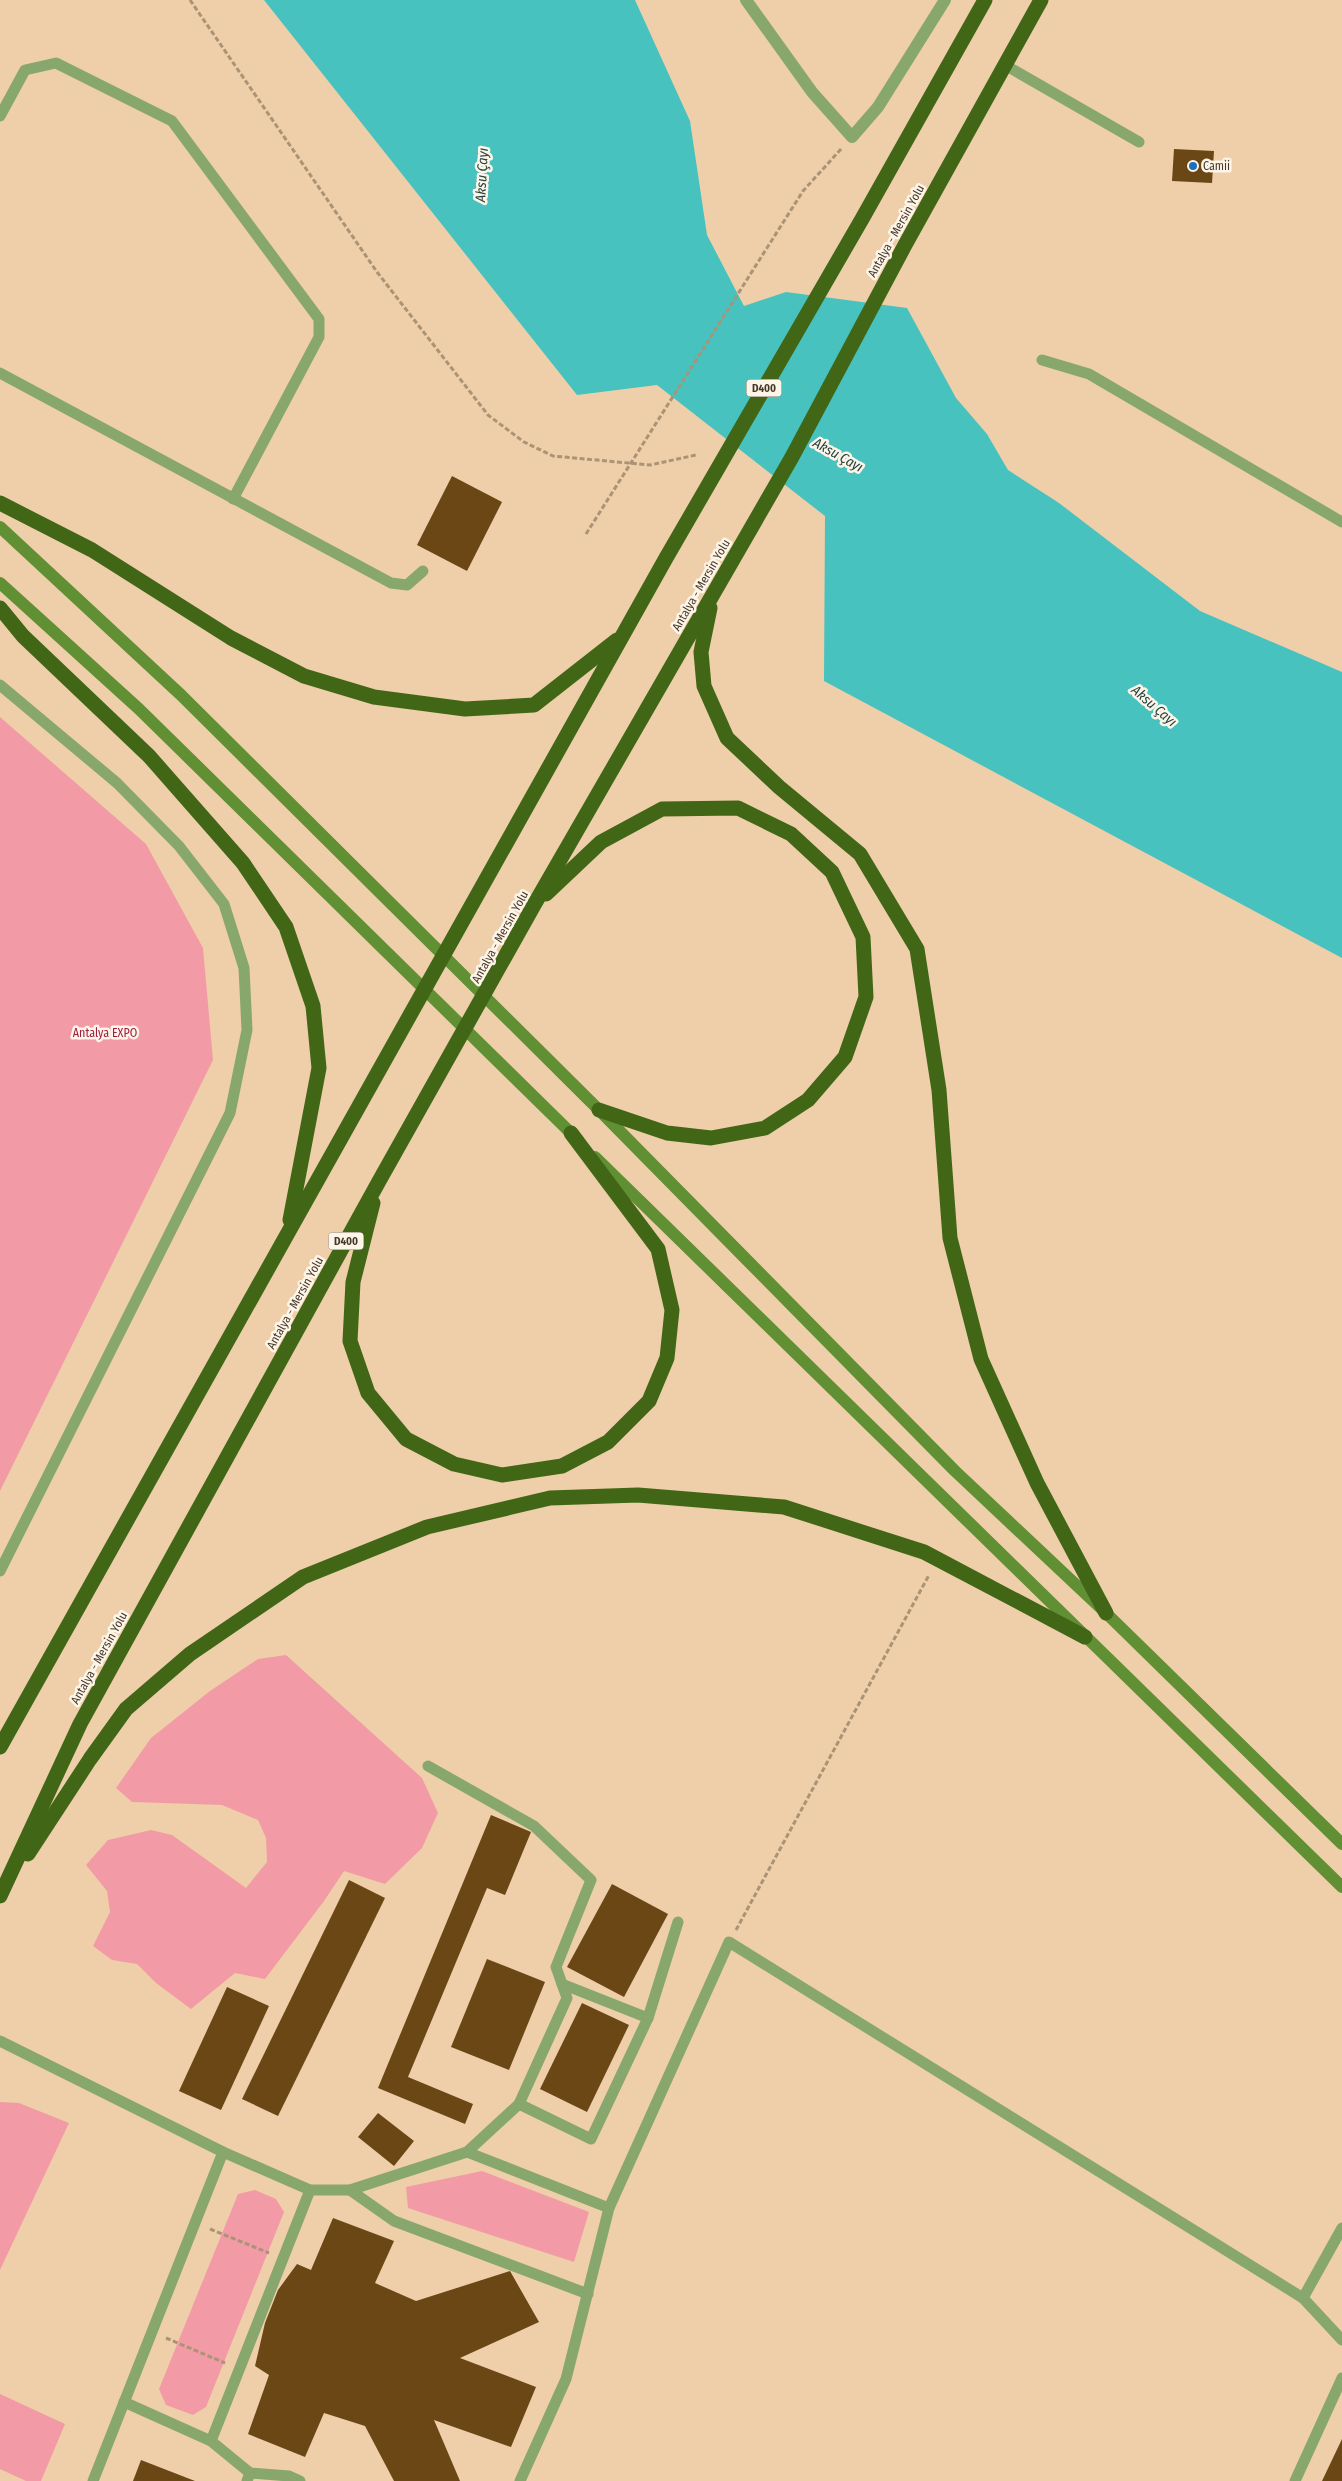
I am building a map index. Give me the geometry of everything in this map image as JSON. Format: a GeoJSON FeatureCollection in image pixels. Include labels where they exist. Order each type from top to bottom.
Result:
{"type":"FeatureCollection","features":[{"type":"Feature","properties":{"kind":"highway","name":"D400"},"geometry":{"type":"LineString","coordinates":[[0,1748],[666,558],[862,219],[985,0]]}},
{"type":"Feature","properties":{"kind":"highway","name":"Antalya - Mersin Yolu"},"geometry":{"type":"LineString","coordinates":[[0,1896],[80,1724],[378,1183],[534,905],[792,457],[905,245],[1041,0]]}},
{"type":"Feature","properties":{"kind":"highway"},"geometry":{"type":"LineString","coordinates":[[0,504],[92,550],[231,638],[304,676],[374,697],[465,709],[534,705],[624,634]]}},
{"type":"Feature","properties":{"kind":"highway"},"geometry":{"type":"LineString","coordinates":[[712,596],[701,652],[704,686],[727,738],[779,787],[860,854],[917,949],[939,1090],[950,1238],[981,1359],[1037,1483],[1106,1613]]}},
{"type":"Feature","properties":{"kind":"highway"},"geometry":{"type":"LineString","coordinates":[[0,608],[23,636],[149,756],[243,863],[286,927],[313,1006],[319,1068],[287,1234]]}},
{"type":"Feature","properties":{"kind":"highway"},"geometry":{"type":"LineString","coordinates":[[534,905],[601,842],[662,809],[738,808],[791,834],[832,872],[864,937],[866,997],[845,1057],[808,1100],[765,1128],[711,1138],[667,1132],[598,1110]]}},
{"type":"Feature","properties":{"kind":"highway"},"geometry":{"type":"LineString","coordinates":[[378,1183],[352,1292],[350,1341],[368,1393],[406,1439],[454,1464],[502,1475],[562,1466],[608,1442],[649,1401],[666,1358],[672,1310],[658,1249],[571,1133]]}},
{"type":"Feature","properties":{"kind":"highway"},"geometry":{"type":"LineString","coordinates":[[0,1896],[90,1759],[126,1709],[190,1654],[304,1577],[427,1527],[550,1498],[638,1495],[784,1507],[924,1552],[1085,1638]]}},
{"type":"Feature","properties":{"kind":"main road"},"geometry":{"type":"LineString","coordinates":[[0,527],[181,695],[598,1110],[955,1471],[1106,1613],[1234,1741],[1342,1844]]}},
{"type":"Feature","properties":{"kind":"main road"},"geometry":{"type":"LineString","coordinates":[[0,583],[139,709],[1085,1638],[1342,1887]]}},
{"type":"Feature","properties":{"kind":"street"},"geometry":{"type":"LineString","coordinates":[[746,0],[812,92],[852,137],[878,107],[945,0]]}},
{"type":"Feature","properties":{"kind":"lane"},"geometry":{"type":"LineString","coordinates":[[0,116],[25,70],[56,63],[172,122],[319,320],[319,336],[233,499]]}},
{"type":"Feature","properties":{"kind":"lane"},"geometry":{"type":"LineString","coordinates":[[1005,65],[1139,142]]}},
{"type":"Feature","properties":{"kind":"lane"},"geometry":{"type":"LineString","coordinates":[[1042,360],[1089,374],[1342,522]]}},
{"type":"Feature","properties":{"kind":"lane"},"geometry":{"type":"LineString","coordinates":[[0,373],[391,583],[407,584],[423,571]]}},
{"type":"Feature","properties":{"kind":"lane"},"geometry":{"type":"LineString","coordinates":[[0,685],[117,783],[179,846],[224,904],[244,968],[247,1030],[230,1113],[0,1571]]}},
{"type":"Feature","properties":{"kind":"lane"},"geometry":{"type":"LineString","coordinates":[[0,2041],[223,2152],[310,2190],[350,2190],[467,2152],[519,2104],[567,1998],[556,1968],[592,1880],[534,1826],[428,1766]]}},
{"type":"Feature","properties":{"kind":"lane"},"geometry":{"type":"LineString","coordinates":[[519,2104],[591,2139],[648,2018],[678,1922]]}},
{"type":"Feature","properties":{"kind":"lane"},"geometry":{"type":"LineString","coordinates":[[520,2481],[566,2379],[609,2208],[729,1942],[1303,2298],[1342,2340]]}},
{"type":"Feature","properties":{"kind":"lane"},"geometry":{"type":"LineString","coordinates":[[562,1984],[648,2018]]}},
{"type":"Feature","properties":{"kind":"lane"},"geometry":{"type":"LineString","coordinates":[[93,2481],[223,2152]]}},
{"type":"Feature","properties":{"kind":"lane"},"geometry":{"type":"LineString","coordinates":[[467,2152],[609,2208]]}},
{"type":"Feature","properties":{"kind":"lane"},"geometry":{"type":"LineString","coordinates":[[210,2442],[310,2190]]}},
{"type":"Feature","properties":{"kind":"lane"},"geometry":{"type":"LineString","coordinates":[[350,2190],[394,2221],[588,2294]]}},
{"type":"Feature","properties":{"kind":"lane"},"geometry":{"type":"LineString","coordinates":[[1303,2298],[1342,2228]]}},
{"type":"Feature","properties":{"kind":"lane"},"geometry":{"type":"LineString","coordinates":[[1295,2481],[1342,2378]]}},
{"type":"Feature","properties":{"kind":"lane"},"geometry":{"type":"LineString","coordinates":[[124,2402],[210,2442],[249,2477],[289,2476],[300,2481]]}},
{"type":"Feature","properties":{"kind":"path"},"geometry":{"type":"LineString","coordinates":[[190,0],[376,272],[488,415],[524,442],[553,456],[650,465],[696,455]]}},
{"type":"Feature","properties":{"kind":"path"},"geometry":{"type":"LineString","coordinates":[[586,534],[803,191],[852,137]]}},
{"type":"Feature","properties":{"kind":"path"},"geometry":{"type":"LineString","coordinates":[[729,1942],[922,1586],[940,1560]]}},
{"type":"Feature","properties":{"kind":"path"},"geometry":{"type":"LineString","coordinates":[[195,2223],[282,2259]]}},
{"type":"Feature","properties":{"kind":"path"},"geometry":{"type":"LineString","coordinates":[[152,2332],[239,2370]]}},
{"type":"Feature","properties":{"kind":"green space","name":"Antalya EXPO"},"geometry":{"type":"Polygon","coordinates":[[[0,717],[146,844],[203,948],[213,1060],[0,1491],[0,717]]]}},
{"type":"Feature","properties":{"kind":"green space"},"geometry":{"type":"Polygon","coordinates":[[[286,1655],[422,1778],[438,1813],[422,1848],[385,1884],[344,1871],[324,1901],[265,1979],[235,1973],[191,2009],[156,1983],[137,1964],[112,1960],[93,1946],[110,1912],[107,1891],[86,1865],[108,1840],[151,1830],[172,1835],[246,1888],[267,1862],[266,1838],[258,1820],[222,1805],[132,1802],[116,1788],[151,1738],[210,1691],[258,1659],[286,1655]]]}},
{"type":"Feature","properties":{"kind":"green space"},"geometry":{"type":"Polygon","coordinates":[[[0,2102],[19,2103],[69,2123],[0,2270],[0,2102]]]}},
{"type":"Feature","properties":{"kind":"green space"},"geometry":{"type":"Polygon","coordinates":[[[482,2171],[589,2212],[574,2262],[408,2208],[406,2187],[482,2171]]]}},
{"type":"Feature","properties":{"kind":"green space"},"geometry":{"type":"Polygon","coordinates":[[[255,2190],[276,2199],[284,2212],[206,2407],[193,2415],[166,2405],[159,2389],[238,2194],[255,2190]]]}},
{"type":"Feature","properties":{"kind":"green space"},"geometry":{"type":"Polygon","coordinates":[[[0,2394],[65,2424],[41,2481],[26,2481],[0,2469],[0,2394]]]}},
{"type":"Feature","properties":{"kind":"water","name":"Aksu Çayı"},"geometry":{"type":"Polygon","coordinates":[[[264,0],[635,0],[690,121],[707,235],[744,306],[786,292],[907,308],[956,398],[987,434],[1008,470],[1059,503],[1200,611],[1342,672],[1342,958],[824,681],[825,516],[657,385],[577,395],[264,0]]]}},
{"type":"Feature","properties":{"kind":"building","name":"Camii"},"geometry":{"type":"Polygon","coordinates":[[[1174,149],[1214,151],[1212,183],[1172,181],[1174,149]]]}},
{"type":"Feature","properties":{"kind":"building"},"geometry":{"type":"Polygon","coordinates":[[[452,476],[502,502],[467,571],[417,545],[452,476]]]}},
{"type":"Feature","properties":{"kind":"building"},"geometry":{"type":"Polygon","coordinates":[[[491,1815],[531,1832],[505,1895],[487,1888],[408,2077],[473,2104],[465,2124],[378,2088],[491,1815]]]}},
{"type":"Feature","properties":{"kind":"building"},"geometry":{"type":"Polygon","coordinates":[[[349,1880],[385,1898],[278,2116],[242,2099],[349,1880]]]}},
{"type":"Feature","properties":{"kind":"building"},"geometry":{"type":"Polygon","coordinates":[[[612,1884],[668,1914],[624,1997],[567,1967],[612,1884]]]}},
{"type":"Feature","properties":{"kind":"building"},"geometry":{"type":"Polygon","coordinates":[[[487,1959],[545,1982],[509,2070],[451,2047],[487,1959]]]}},
{"type":"Feature","properties":{"kind":"building"},"geometry":{"type":"Polygon","coordinates":[[[227,1987],[269,2006],[221,2110],[179,2091],[227,1987]]]}},
{"type":"Feature","properties":{"kind":"building"},"geometry":{"type":"Polygon","coordinates":[[[582,2003],[629,2025],[587,2112],[540,2089],[582,2003]]]}},
{"type":"Feature","properties":{"kind":"building"},"geometry":{"type":"Polygon","coordinates":[[[378,2113],[414,2141],[394,2166],[358,2137],[378,2113]]]}},
{"type":"Feature","properties":{"kind":"building"},"geometry":{"type":"Polygon","coordinates":[[[333,2218],[394,2241],[375,2283],[416,2301],[510,2271],[539,2322],[460,2358],[536,2387],[511,2447],[434,2420],[460,2481],[394,2481],[365,2426],[324,2413],[305,2457],[248,2434],[269,2375],[255,2366],[265,2323],[278,2290],[297,2264],[311,2270],[333,2218]]]}},
{"type":"Feature","properties":{"kind":"building"},"geometry":{"type":"Polygon","coordinates":[[[1342,2439],[1342,2481],[1322,2481],[1342,2439]]]}},
{"type":"Feature","properties":{"kind":"building"},"geometry":{"type":"Polygon","coordinates":[[[141,2460],[195,2481],[133,2481],[141,2460]]]}},
{"type":"Feature","properties":{"kind":"place","name":"Camii"},"geometry":{"type":"Point","coordinates":[1193,166]}}]}
